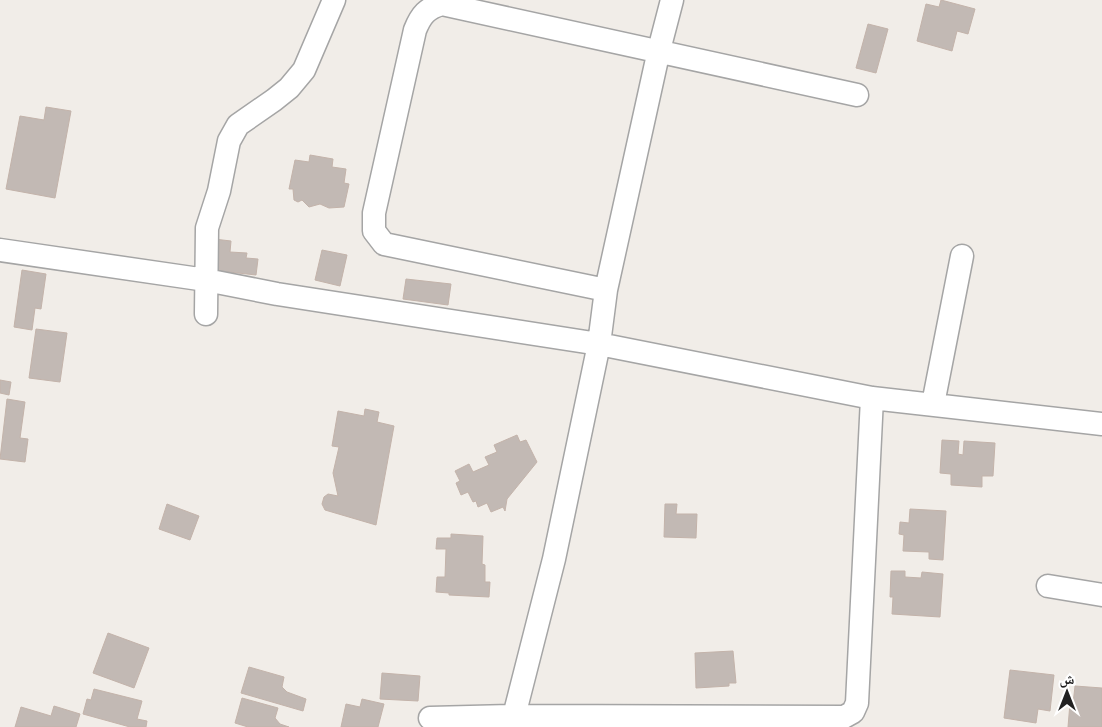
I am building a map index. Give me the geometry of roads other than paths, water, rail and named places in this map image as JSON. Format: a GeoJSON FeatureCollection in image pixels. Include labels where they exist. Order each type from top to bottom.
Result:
{"type":"FeatureCollection","features":[{"type":"Feature","properties":{"kind":"street"},"geometry":{"type":"LineString","coordinates":[[206,314],[207,228],[219,191],[229,141],[238,126],[289,88],[304,70],[334,0]]}},
{"type":"Feature","properties":{"kind":"street"},"geometry":{"type":"LineString","coordinates":[[514,716],[554,559],[599,344],[606,290],[659,50],[672,0]]}},
{"type":"Feature","properties":{"kind":"street"},"geometry":{"type":"LineString","coordinates":[[606,290],[384,244],[374,231],[374,213],[415,30],[420,16],[430,7],[442,4],[659,50],[857,95]]}},
{"type":"Feature","properties":{"kind":"street"},"geometry":{"type":"LineString","coordinates":[[0,250],[206,280],[276,294],[599,344],[872,398],[1102,424]]}},
{"type":"Feature","properties":{"kind":"street"},"geometry":{"type":"LineString","coordinates":[[933,404],[962,256]]}},
{"type":"Feature","properties":{"kind":"street"},"geometry":{"type":"LineString","coordinates":[[430,718],[514,716],[844,717],[850,715],[857,703],[872,398]]}},
{"type":"Feature","properties":{"kind":"street"},"geometry":{"type":"LineString","coordinates":[[1048,586],[1102,595]]}}]}
